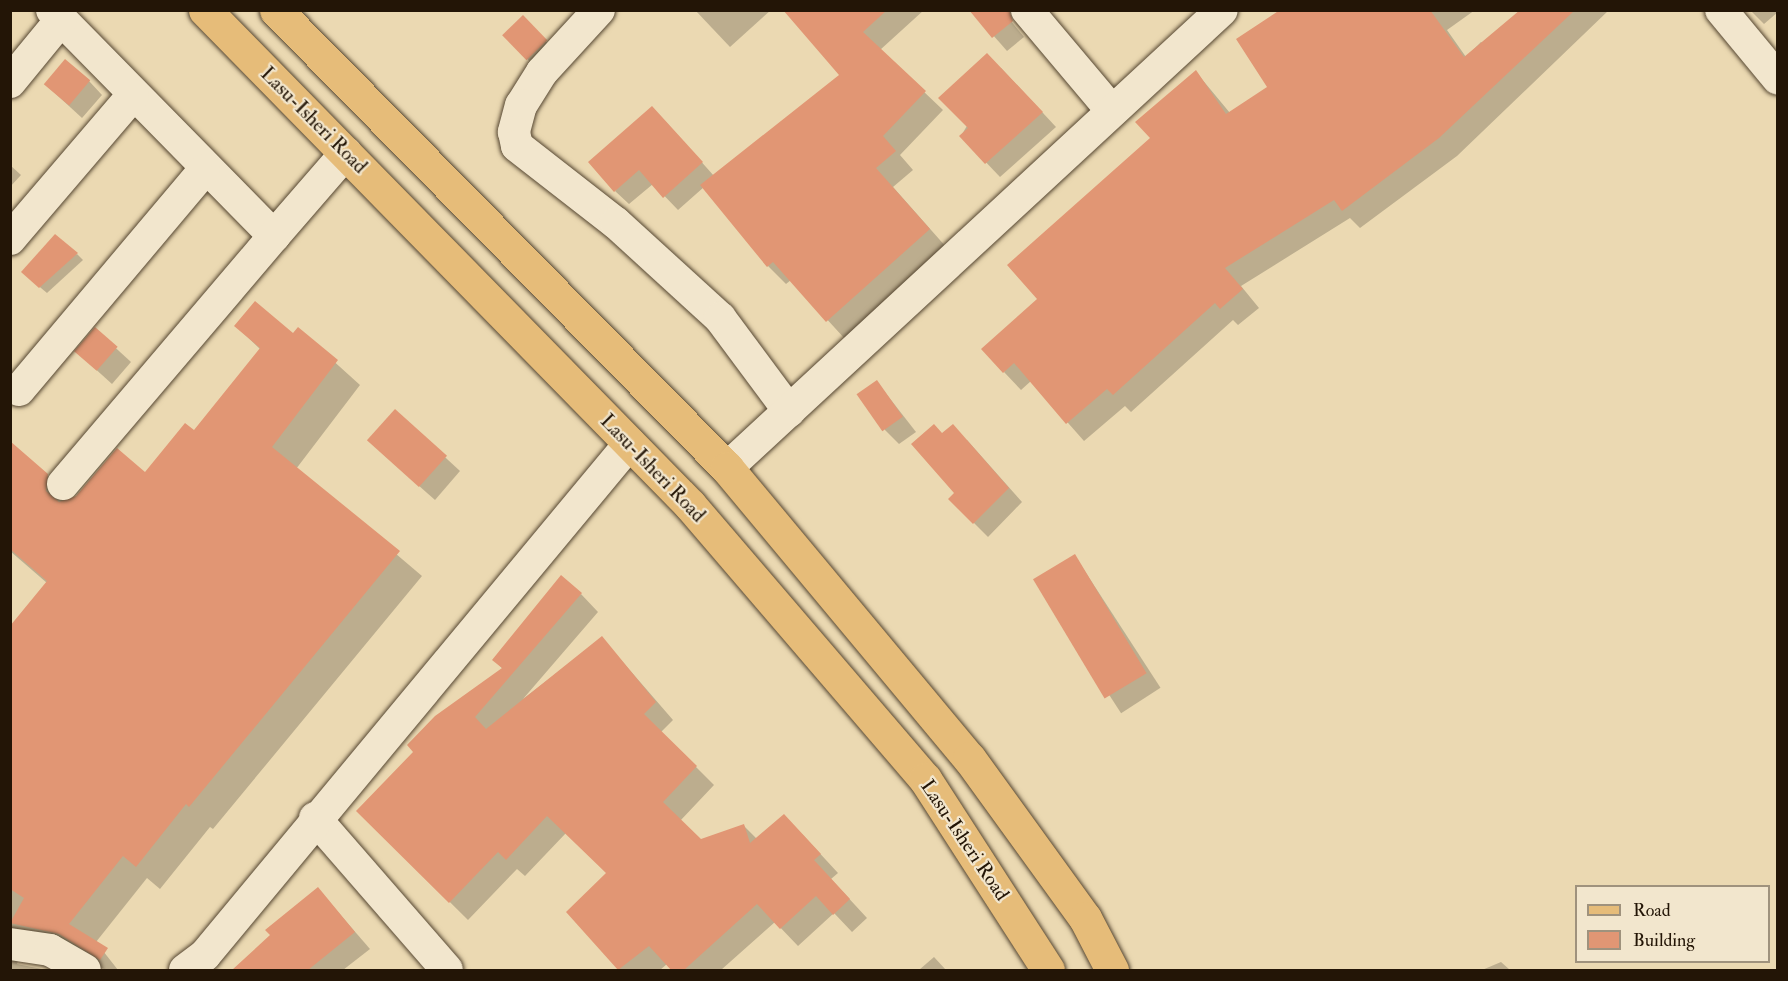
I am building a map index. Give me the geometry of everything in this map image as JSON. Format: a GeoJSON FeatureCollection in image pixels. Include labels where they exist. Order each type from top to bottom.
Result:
{"type":"FeatureCollection","features":[{"type":"Feature","properties":{"kind":"main road","name":"Lasu-Isheri Road"},"geometry":{"type":"LineString","coordinates":[[205,10],[630,443],[925,779],[1048,970]]}},
{"type":"Feature","properties":{"kind":"main road"},"geometry":{"type":"LineString","coordinates":[[276,10],[727,468],[969,758],[1085,918],[1112,970]]}},
{"type":"Feature","properties":{"kind":"street"},"geometry":{"type":"LineString","coordinates":[[600,10],[542,72],[521,105],[514,132],[518,146],[616,223],[720,318],[789,411]]}},
{"type":"Feature","properties":{"kind":"street"},"geometry":{"type":"LineString","coordinates":[[1027,10],[1112,111]]}},
{"type":"Feature","properties":{"kind":"street"},"geometry":{"type":"LineString","coordinates":[[727,468],[1222,10]]}},
{"type":"Feature","properties":{"kind":"street"},"geometry":{"type":"LineString","coordinates":[[1721,10],[1778,79]]}},
{"type":"Feature","properties":{"kind":"street"},"geometry":{"type":"LineString","coordinates":[[10,82],[56,15],[204,170],[274,236]]}},
{"type":"Feature","properties":{"kind":"street"},"geometry":{"type":"LineString","coordinates":[[10,239],[133,95]]}},
{"type":"Feature","properties":{"kind":"street"},"geometry":{"type":"LineString","coordinates":[[63,484],[346,153]]}},
{"type":"Feature","properties":{"kind":"street"},"geometry":{"type":"LineString","coordinates":[[20,390],[204,170]]}},
{"type":"Feature","properties":{"kind":"street"},"geometry":{"type":"LineString","coordinates":[[184,970],[205,955],[315,818],[630,443]]}},
{"type":"Feature","properties":{"kind":"street"},"geometry":{"type":"LineString","coordinates":[[315,818],[447,970]]}},
{"type":"Feature","properties":{"kind":"street"},"geometry":{"type":"LineString","coordinates":[[10,944],[50,950],[85,970]]}},
{"type":"Feature","properties":{"kind":"building"},"geometry":{"type":"Polygon","coordinates":[[[783,10],[887,10],[863,32],[926,91],[883,136],[896,151],[876,168],[930,229],[826,322],[773,262],[767,267],[700,185],[839,75],[783,10]]]}},
{"type":"Feature","properties":{"kind":"building"},"geometry":{"type":"Polygon","coordinates":[[[969,10],[1009,10],[1013,21],[992,38],[969,10]]]}},
{"type":"Feature","properties":{"kind":"building"},"geometry":{"type":"Polygon","coordinates":[[[1280,10],[1430,10],[1464,57],[1520,10],[1575,10],[1439,138],[1342,211],[1334,200],[1225,268],[1243,289],[1220,309],[1215,303],[1113,395],[1107,389],[1066,424],[1014,363],[1003,373],[981,349],[1037,299],[1007,265],[1150,138],[1135,122],[1196,70],[1226,114],[1267,87],[1236,39],[1280,10]]]}},
{"type":"Feature","properties":{"kind":"building"},"geometry":{"type":"Polygon","coordinates":[[[523,15],[547,40],[526,60],[502,35],[523,15]]]}},
{"type":"Feature","properties":{"kind":"building"},"geometry":{"type":"Polygon","coordinates":[[[987,53],[1043,112],[985,164],[959,136],[968,128],[938,98],[987,53]]]}},
{"type":"Feature","properties":{"kind":"building"},"geometry":{"type":"Polygon","coordinates":[[[65,59],[90,80],[69,105],[44,84],[65,59]]]}},
{"type":"Feature","properties":{"kind":"building"},"geometry":{"type":"Polygon","coordinates":[[[652,106],[703,162],[663,198],[639,170],[614,192],[588,162],[652,106]]]}},
{"type":"Feature","properties":{"kind":"building"},"geometry":{"type":"Polygon","coordinates":[[[55,234],[78,253],[39,288],[21,272],[55,234]]]}},
{"type":"Feature","properties":{"kind":"building"},"geometry":{"type":"Polygon","coordinates":[[[255,301],[293,333],[298,327],[338,360],[272,447],[400,551],[189,807],[186,804],[136,867],[123,856],[69,924],[108,948],[100,960],[59,934],[10,923],[24,898],[10,889],[10,626],[47,581],[10,549],[10,441],[48,474],[46,491],[59,502],[76,496],[117,448],[145,472],[185,423],[194,430],[260,348],[234,326],[255,301]]]}},
{"type":"Feature","properties":{"kind":"building"},"geometry":{"type":"Polygon","coordinates":[[[95,327],[118,347],[97,371],[74,351],[95,327]]]}},
{"type":"Feature","properties":{"kind":"building"},"geometry":{"type":"Polygon","coordinates":[[[877,380],[903,417],[882,431],[857,394],[877,380]]]}},
{"type":"Feature","properties":{"kind":"building"},"geometry":{"type":"Polygon","coordinates":[[[395,409],[447,456],[419,487],[367,440],[395,409]]]}},
{"type":"Feature","properties":{"kind":"building"},"geometry":{"type":"Polygon","coordinates":[[[934,424],[942,433],[953,424],[1009,488],[973,524],[948,499],[954,493],[911,444],[934,424]]]}},
{"type":"Feature","properties":{"kind":"building"},"geometry":{"type":"Polygon","coordinates":[[[1075,554],[1147,673],[1105,698],[1033,579],[1075,554]]]}},
{"type":"Feature","properties":{"kind":"building"},"geometry":{"type":"Polygon","coordinates":[[[561,575],[582,593],[475,717],[486,729],[602,636],[656,702],[644,714],[697,766],[663,802],[701,839],[744,824],[750,843],[784,814],[821,854],[814,860],[850,899],[833,915],[816,896],[780,929],[757,904],[684,970],[671,970],[649,946],[618,970],[566,912],[606,873],[547,816],[506,860],[498,852],[449,903],[356,811],[413,752],[407,745],[435,716],[502,668],[492,660],[561,575]]]}},
{"type":"Feature","properties":{"kind":"building"},"geometry":{"type":"Polygon","coordinates":[[[318,887],[355,932],[308,970],[232,970],[270,935],[265,930],[318,887]]]}}]}
